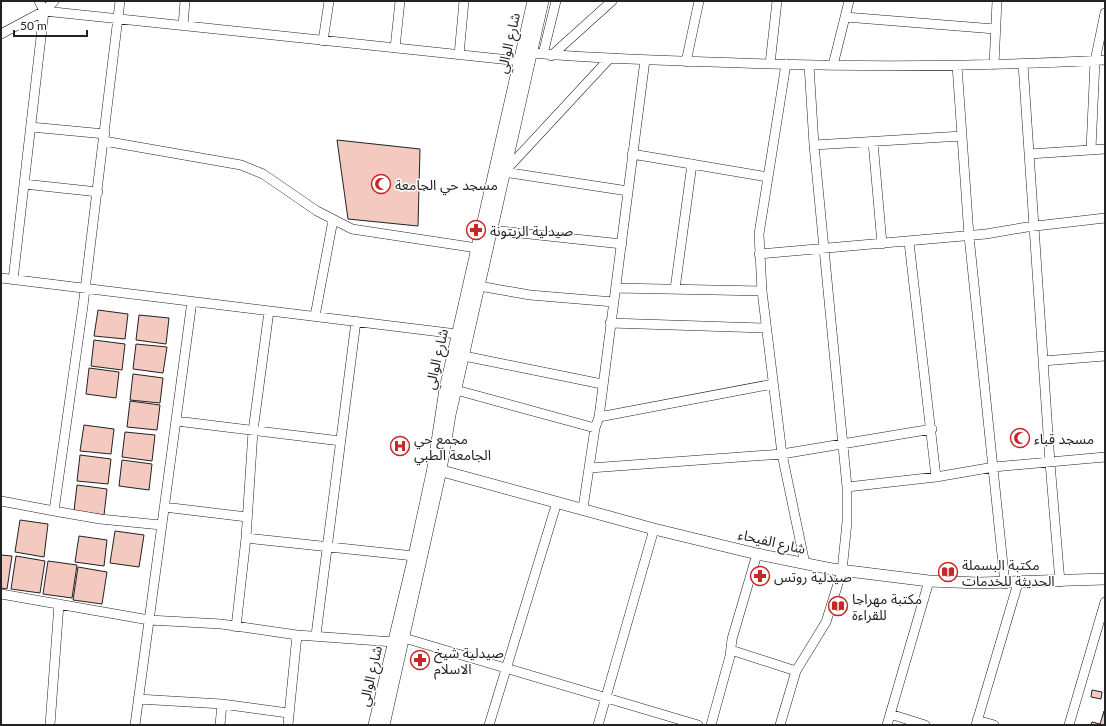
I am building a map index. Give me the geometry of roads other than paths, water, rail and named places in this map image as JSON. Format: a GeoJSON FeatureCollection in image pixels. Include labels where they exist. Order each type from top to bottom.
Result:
{"type":"FeatureCollection","features":[{"type":"Feature","properties":{"kind":"street"},"geometry":{"type":"LineString","coordinates":[[13,280],[44,11],[39,1]]}},
{"type":"Feature","properties":{"kind":"street"},"geometry":{"type":"LineString","coordinates":[[1,34],[44,11],[54,1]]}},
{"type":"Feature","properties":{"kind":"street"},"geometry":{"type":"LineString","coordinates":[[54,511],[86,289],[120,1]]}},
{"type":"Feature","properties":{"kind":"street"},"geometry":{"type":"LineString","coordinates":[[182,26],[185,1]]}},
{"type":"Feature","properties":{"kind":"street"},"geometry":{"type":"LineString","coordinates":[[323,41],[329,1]]}},
{"type":"Feature","properties":{"kind":"street"},"geometry":{"type":"LineString","coordinates":[[395,48],[400,1]]}},
{"type":"Feature","properties":{"kind":"street"},"geometry":{"type":"LineString","coordinates":[[459,55],[464,1]]}},
{"type":"Feature","properties":{"kind":"street","name":"شارع الوالي"},"geometry":{"type":"LineString","coordinates":[[374,725],[399,640],[437,469],[444,389],[533,1]]}},
{"type":"Feature","properties":{"kind":"street","name":"شارع الوالي"},"geometry":{"type":"LineString","coordinates":[[384,725],[414,556],[446,435],[543,1]]}},
{"type":"Feature","properties":{"kind":"street"},"geometry":{"type":"LineString","coordinates":[[547,55],[556,1]]}},
{"type":"Feature","properties":{"kind":"street"},"geometry":{"type":"LineString","coordinates":[[547,55],[612,1]]}},
{"type":"Feature","properties":{"kind":"street"},"geometry":{"type":"LineString","coordinates":[[686,62],[699,1]]}},
{"type":"Feature","properties":{"kind":"street"},"geometry":{"type":"LineString","coordinates":[[770,64],[777,1]]}},
{"type":"Feature","properties":{"kind":"street"},"geometry":{"type":"LineString","coordinates":[[833,65],[849,1]]}},
{"type":"Feature","properties":{"kind":"street"},"geometry":{"type":"LineString","coordinates":[[994,64],[997,1]]}},
{"type":"Feature","properties":{"kind":"street"},"geometry":{"type":"LineString","coordinates":[[44,11],[520,61]]}},
{"type":"Feature","properties":{"kind":"street"},"geometry":{"type":"LineString","coordinates":[[1091,149],[1095,61],[1105,13]]}},
{"type":"Feature","properties":{"kind":"street"},"geometry":{"type":"LineString","coordinates":[[845,17],[995,29]]}},
{"type":"Feature","properties":{"kind":"street"},"geometry":{"type":"LineString","coordinates":[[531,53],[609,59],[809,65],[1023,64],[1105,60]]}},
{"type":"Feature","properties":{"kind":"street"},"geometry":{"type":"LineString","coordinates":[[504,172],[609,59]]}},
{"type":"Feature","properties":{"kind":"street"},"geometry":{"type":"LineString","coordinates":[[583,508],[595,428],[599,417],[602,384],[622,244],[632,154],[645,60]]}},
{"type":"Feature","properties":{"kind":"street"},"geometry":{"type":"LineString","coordinates":[[786,64],[759,234],[759,254],[766,328],[782,454],[805,564]]}},
{"type":"Feature","properties":{"kind":"street"},"geometry":{"type":"LineString","coordinates":[[957,64],[969,236],[1005,584]]}},
{"type":"Feature","properties":{"kind":"street"},"geometry":{"type":"LineString","coordinates":[[1023,64],[1050,463],[1060,582]]}},
{"type":"Feature","properties":{"kind":"street"},"geometry":{"type":"LineString","coordinates":[[780,725],[796,671],[826,622],[842,570],[846,529],[847,487],[814,145],[809,65]]}},
{"type":"Feature","properties":{"kind":"street"},"geometry":{"type":"LineString","coordinates":[[31,127],[104,137],[241,165],[264,174],[333,220],[352,229],[477,248]]}},
{"type":"Feature","properties":{"kind":"street"},"geometry":{"type":"LineString","coordinates":[[814,145],[962,136]]}},
{"type":"Feature","properties":{"kind":"street"},"geometry":{"type":"LineString","coordinates":[[873,142],[882,244]]}},
{"type":"Feature","properties":{"kind":"street"},"geometry":{"type":"LineString","coordinates":[[1029,154],[1105,149]]}},
{"type":"Feature","properties":{"kind":"street"},"geometry":{"type":"LineString","coordinates":[[632,154],[768,177]]}},
{"type":"Feature","properties":{"kind":"street"},"geometry":{"type":"LineString","coordinates":[[675,289],[692,164]]}},
{"type":"Feature","properties":{"kind":"street"},"geometry":{"type":"LineString","coordinates":[[504,172],[628,191]]}},
{"type":"Feature","properties":{"kind":"street"},"geometry":{"type":"LineString","coordinates":[[24,184],[98,192]]}},
{"type":"Feature","properties":{"kind":"street"},"geometry":{"type":"LineString","coordinates":[[759,254],[824,250],[969,236],[1035,226],[1105,218]]}},
{"type":"Feature","properties":{"kind":"street"},"geometry":{"type":"LineString","coordinates":[[316,316],[333,220]]}},
{"type":"Feature","properties":{"kind":"street"},"geometry":{"type":"LineString","coordinates":[[491,230],[622,244]]}},
{"type":"Feature","properties":{"kind":"street"},"geometry":{"type":"LineString","coordinates":[[910,242],[932,429],[936,477]]}},
{"type":"Feature","properties":{"kind":"street"},"geometry":{"type":"LineString","coordinates":[[1,278],[457,334]]}},
{"type":"Feature","properties":{"kind":"street"},"geometry":{"type":"LineString","coordinates":[[479,286],[530,294],[614,302]]}},
{"type":"Feature","properties":{"kind":"street"},"geometry":{"type":"LineString","coordinates":[[616,288],[762,291]]}},
{"type":"Feature","properties":{"kind":"street"},"geometry":{"type":"LineString","coordinates":[[134,725],[192,301]]}},
{"type":"Feature","properties":{"kind":"street"},"geometry":{"type":"LineString","coordinates":[[236,626],[246,538],[253,431],[269,311]]}},
{"type":"Feature","properties":{"kind":"street"},"geometry":{"type":"LineString","coordinates":[[316,635],[356,321]]}},
{"type":"Feature","properties":{"kind":"street"},"geometry":{"type":"LineString","coordinates":[[610,322],[766,328]]}},
{"type":"Feature","properties":{"kind":"street"},"geometry":{"type":"LineString","coordinates":[[464,356],[602,384]]}},
{"type":"Feature","properties":{"kind":"street"},"geometry":{"type":"LineString","coordinates":[[1043,361],[1105,356]]}},
{"type":"Feature","properties":{"kind":"street"},"geometry":{"type":"LineString","coordinates":[[599,417],[773,384]]}},
{"type":"Feature","properties":{"kind":"street"},"geometry":{"type":"LineString","coordinates":[[456,390],[595,428]]}},
{"type":"Feature","properties":{"kind":"street"},"geometry":{"type":"LineString","coordinates":[[176,421],[341,441]]}},
{"type":"Feature","properties":{"kind":"street"},"geometry":{"type":"LineString","coordinates":[[590,468],[782,454],[932,429]]}},
{"type":"Feature","properties":{"kind":"street"},"geometry":{"type":"LineString","coordinates":[[847,487],[936,477],[994,467],[1105,457]]}},
{"type":"Feature","properties":{"kind":"street","name":"شارع الفيحاء"},"geometry":{"type":"LineString","coordinates":[[437,469],[583,508],[654,529],[805,564],[929,581],[1005,584],[1105,579]]}},
{"type":"Feature","properties":{"kind":"street"},"geometry":{"type":"LineString","coordinates":[[1,501],[100,519],[161,525]]}},
{"type":"Feature","properties":{"kind":"street"},"geometry":{"type":"LineString","coordinates":[[489,725],[557,502]]}},
{"type":"Feature","properties":{"kind":"street"},"geometry":{"type":"LineString","coordinates":[[164,507],[247,517]]}},
{"type":"Feature","properties":{"kind":"street"},"geometry":{"type":"LineString","coordinates":[[598,725],[654,529]]}},
{"type":"Feature","properties":{"kind":"street"},"geometry":{"type":"LineString","coordinates":[[246,538],[414,556]]}},
{"type":"Feature","properties":{"kind":"street"},"geometry":{"type":"LineString","coordinates":[[711,725],[731,650],[732,638],[757,554]]}},
{"type":"Feature","properties":{"kind":"street"},"geometry":{"type":"LineString","coordinates":[[887,725],[929,581]]}},
{"type":"Feature","properties":{"kind":"street"},"geometry":{"type":"LineString","coordinates":[[994,725],[977,723],[1018,583]]}},
{"type":"Feature","properties":{"kind":"street"},"geometry":{"type":"LineString","coordinates":[[1,594],[149,620],[236,626],[297,635],[399,640],[506,668],[698,725]]}},
{"type":"Feature","properties":{"kind":"street"},"geometry":{"type":"LineString","coordinates":[[1069,725],[1101,631],[1105,602]]}},
{"type":"Feature","properties":{"kind":"street"},"geometry":{"type":"LineString","coordinates":[[50,725],[59,604]]}},
{"type":"Feature","properties":{"kind":"street"},"geometry":{"type":"LineString","coordinates":[[288,725],[297,635]]}},
{"type":"Feature","properties":{"kind":"street"},"geometry":{"type":"LineString","coordinates":[[731,650],[796,671]]}},
{"type":"Feature","properties":{"kind":"street"},"geometry":{"type":"LineString","coordinates":[[138,700],[222,704],[288,713]]}},
{"type":"Feature","properties":{"kind":"street"},"geometry":{"type":"LineString","coordinates":[[220,725],[222,704]]}},
{"type":"Feature","properties":{"kind":"street"},"geometry":{"type":"LineString","coordinates":[[890,714],[926,725]]}},
{"type":"Feature","properties":{"kind":"place","name":"مسجد حي الجامعة"},"geometry":{"type":"Point","coordinates":[381,184]}},
{"type":"Feature","properties":{"kind":"place","name":"صيدلية الزيتونة"},"geometry":{"type":"Point","coordinates":[476,230]}},
{"type":"Feature","properties":{"kind":"place","name":"مسجد قباء"},"geometry":{"type":"Point","coordinates":[1020,438]}},
{"type":"Feature","properties":{"kind":"place","name":"مجمع حي الجامعة الطبي"},"geometry":{"type":"Point","coordinates":[400,446]}},
{"type":"Feature","properties":{"kind":"place","name":"مكتبة البسملة الحديثة للخدمات"},"geometry":{"type":"Point","coordinates":[948,572]}},
{"type":"Feature","properties":{"kind":"place","name":"صيدلية روتس"},"geometry":{"type":"Point","coordinates":[760,576]}},
{"type":"Feature","properties":{"kind":"place","name":"مكتبة مهراجا للقراءة"},"geometry":{"type":"Point","coordinates":[838,606]}},
{"type":"Feature","properties":{"kind":"place","name":"صيدلية شيخ الاسلام"},"geometry":{"type":"Point","coordinates":[420,660]}}]}
